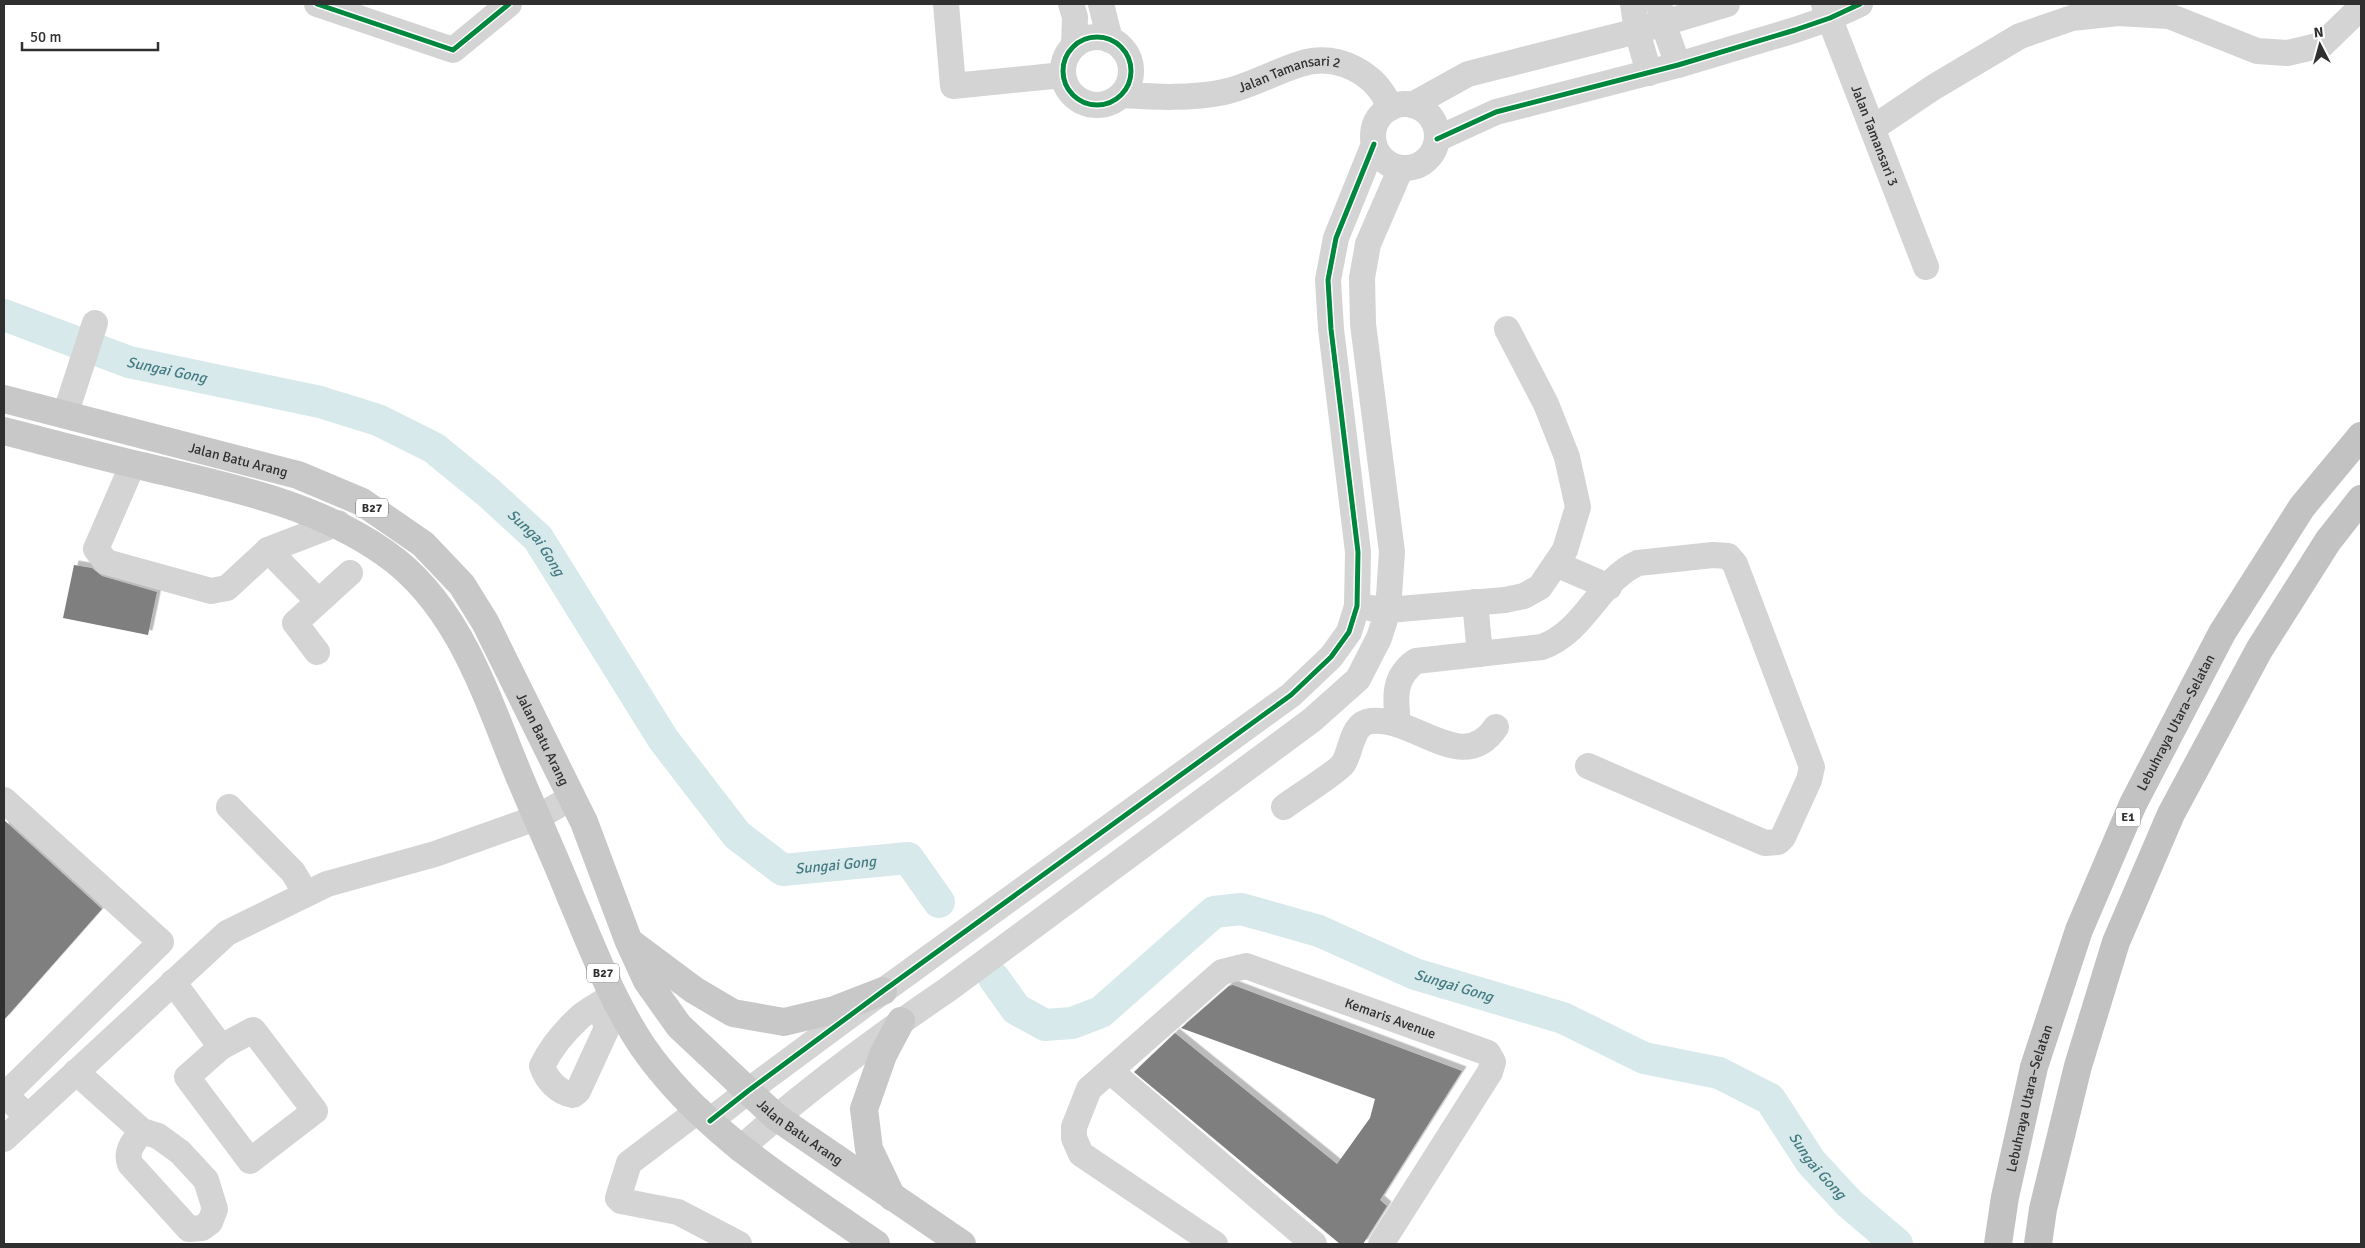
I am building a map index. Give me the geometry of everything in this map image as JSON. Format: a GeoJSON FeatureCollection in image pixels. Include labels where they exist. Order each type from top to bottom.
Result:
{"type":"FeatureCollection","features":[{"type":"Feature","properties":{"kind":"highway","name":"Lebuhraya Utara–Selatan"},"geometry":{"type":"LineString","coordinates":[[1998,1244],[2005,1197],[2034,1068],[2079,930],[2133,804],[2222,633],[2302,507],[2361,436]]}},
{"type":"Feature","properties":{"kind":"highway"},"geometry":{"type":"LineString","coordinates":[[2038,1244],[2043,1209],[2081,1057],[2116,942],[2171,814],[2259,650],[2328,541],[2361,499]]}},
{"type":"Feature","properties":{"kind":"main road","name":"Jalan Batu Arang"},"geometry":{"type":"LineString","coordinates":[[4,399],[298,475],[362,502],[423,544],[462,585],[485,622],[527,702],[584,822],[629,942],[647,981],[679,1026],[776,1117],[962,1244]]}},
{"type":"Feature","properties":{"kind":"main road","name":"Jalan Batu Arang"},"geometry":{"type":"LineString","coordinates":[[4,431],[256,493],[338,523],[388,554],[426,590],[454,629],[480,678],[606,1000],[666,1077],[740,1149],[876,1244]]}},
{"type":"Feature","properties":{"kind":"main road"},"geometry":{"type":"LineString","coordinates":[[629,942],[694,990],[733,1013],[784,1022],[834,1010],[883,991]]}},
{"type":"Feature","properties":{"kind":"main road"},"geometry":{"type":"LineString","coordinates":[[892,1197],[869,1149],[864,1109],[883,1055],[901,1021]]}},
{"type":"Feature","properties":{"kind":"street"},"geometry":{"type":"LineString","coordinates":[[317,4],[453,50],[509,4]]}},
{"type":"Feature","properties":{"kind":"street"},"geometry":{"type":"LineString","coordinates":[[946,4],[953,86],[1063,75]]}},
{"type":"Feature","properties":{"kind":"street"},"geometry":{"type":"LineString","coordinates":[[1071,4],[1075,17],[1074,46]]}},
{"type":"Feature","properties":{"kind":"street"},"geometry":{"type":"LineString","coordinates":[[1102,4],[1110,40]]}},
{"type":"Feature","properties":{"kind":"street"},"geometry":{"type":"LineString","coordinates":[[1633,4],[1637,31],[1650,73]]}},
{"type":"Feature","properties":{"kind":"street"},"geometry":{"type":"LineString","coordinates":[[739,1244],[678,1212],[621,1201],[618,1198],[629,1163],[748,1091],[1291,695],[1331,657],[1349,632],[1357,606],[1358,552],[1331,330],[1328,280],[1336,238],[1374,144],[1376,123],[1382,114],[1401,107],[1468,74],[1637,31],[1661,13],[1728,4]]}},
{"type":"Feature","properties":{"kind":"street"},"geometry":{"type":"LineString","coordinates":[[1437,139],[1496,112],[1678,65],[1827,11],[1860,4]]}},
{"type":"Feature","properties":{"kind":"street"},"geometry":{"type":"LineString","coordinates":[[1873,128],[1934,87],[2020,36],[2072,18],[2118,12],[2169,16],[2257,51],[2287,53],[2322,45],[2361,7]]}},
{"type":"Feature","properties":{"kind":"street","name":"Jalan Tamansari 3"},"geometry":{"type":"LineString","coordinates":[[1827,11],[1926,267]]}},
{"type":"Feature","properties":{"kind":"street"},"geometry":{"type":"LineString","coordinates":[[1661,13],[1678,65]]}},
{"type":"Feature","properties":{"kind":"street"},"geometry":{"type":"LineString","coordinates":[[1130,64],[1127,86],[1121,95],[1112,101],[1102,104],[1081,101],[1066,86],[1063,75],[1063,64],[1067,54],[1074,46],[1091,38],[1110,40],[1126,54],[1130,64],[1170,97]]}},
{"type":"Feature","properties":{"kind":"street","name":"Jalan Tamansari 2"},"geometry":{"type":"LineString","coordinates":[[1121,95],[1189,98],[1226,91],[1259,81],[1301,63],[1327,60],[1352,66],[1368,76],[1386,96],[1401,107]]}},
{"type":"Feature","properties":{"kind":"street"},"geometry":{"type":"LineString","coordinates":[[1374,144],[1383,160],[1401,168],[1411,168],[1429,158],[1435,149],[1437,139],[1434,121],[1428,114],[1401,107]]}},
{"type":"Feature","properties":{"kind":"street"},"geometry":{"type":"LineString","coordinates":[[740,1149],[776,1117],[901,1021],[947,990],[1312,720],[1358,680],[1379,638],[1388,610],[1392,552],[1363,324],[1362,278],[1368,244],[1401,168]]}},
{"type":"Feature","properties":{"kind":"street"},"geometry":{"type":"LineString","coordinates":[[1357,606],[1388,610],[1524,596],[1540,587],[1565,550],[1578,507],[1567,457],[1546,404],[1507,330]]}},
{"type":"Feature","properties":{"kind":"street"},"geometry":{"type":"LineString","coordinates":[[65,415],[92,331]]}},
{"type":"Feature","properties":{"kind":"street"},"geometry":{"type":"LineString","coordinates":[[133,464],[96,549],[106,562],[211,591],[228,588],[268,550],[338,523]]}},
{"type":"Feature","properties":{"kind":"street"},"geometry":{"type":"LineString","coordinates":[[268,550],[318,601]]}},
{"type":"Feature","properties":{"kind":"street"},"geometry":{"type":"LineString","coordinates":[[1398,723],[1395,695],[1404,670],[1416,661],[1542,647],[1557,642],[1573,628],[1630,566],[1638,563],[1713,555],[1728,556],[1735,564],[1812,767],[1809,780],[1783,837],[1778,842],[1765,843],[1588,766]]}},
{"type":"Feature","properties":{"kind":"street"},"geometry":{"type":"LineString","coordinates":[[1556,564],[1609,587]]}},
{"type":"Feature","properties":{"kind":"street"},"geometry":{"type":"LineString","coordinates":[[316,652],[295,622],[350,573]]}},
{"type":"Feature","properties":{"kind":"street"},"geometry":{"type":"LineString","coordinates":[[1475,602],[1480,654]]}},
{"type":"Feature","properties":{"kind":"street"},"geometry":{"type":"LineString","coordinates":[[1284,806],[1342,764],[1357,729],[1370,721],[1398,723],[1455,748],[1477,746],[1490,737],[1496,727]]}},
{"type":"Feature","properties":{"kind":"street"},"geometry":{"type":"LineString","coordinates":[[4,1139],[227,933],[327,884],[435,854],[536,818],[571,798]]}},
{"type":"Feature","properties":{"kind":"street"},"geometry":{"type":"LineString","coordinates":[[4,800],[161,942],[4,1095],[27,1116]]}},
{"type":"Feature","properties":{"kind":"street"},"geometry":{"type":"LineString","coordinates":[[228,807],[293,872],[306,894]]}},
{"type":"Feature","properties":{"kind":"street","name":"Kemaris Avenue"},"geometry":{"type":"LineString","coordinates":[[1215,1244],[1081,1154],[1074,1138],[1074,1127],[1089,1089],[1222,972],[1246,966],[1488,1053],[1493,1062],[1490,1072],[1381,1244]]}},
{"type":"Feature","properties":{"kind":"street"},"geometry":{"type":"LineString","coordinates":[[174,982],[221,1047]]}},
{"type":"Feature","properties":{"kind":"street"},"geometry":{"type":"LineString","coordinates":[[254,1030],[315,1111],[250,1161],[186,1078],[221,1047],[254,1030]]}},
{"type":"Feature","properties":{"kind":"street"},"geometry":{"type":"LineString","coordinates":[[1110,1070],[1314,1244]]}},
{"type":"Feature","properties":{"kind":"street"},"geometry":{"type":"LineString","coordinates":[[76,1072],[142,1131]]}},
{"type":"Feature","properties":{"kind":"building"},"geometry":{"type":"Polygon","coordinates":[[[74,565],[92,568],[102,576],[157,592],[148,635],[63,618],[74,565]]]}},
{"type":"Feature","properties":{"kind":"building"},"geometry":{"type":"Polygon","coordinates":[[[4,820],[102,909],[4,1020],[4,820]]]}},
{"type":"Feature","properties":{"kind":"building"},"geometry":{"type":"Polygon","coordinates":[[[1233,985],[1462,1071],[1380,1200],[1387,1206],[1363,1244],[1340,1244],[1134,1072],[1175,1033],[1337,1164],[1370,1118],[1375,1099],[1181,1028],[1229,986],[1233,985]]]}},
{"type":"Feature","properties":{"kind":"waterway","name":"Sungai Gong"},"geometry":{"type":"LineString","coordinates":[[4,315],[129,362],[320,402],[378,420],[434,448],[489,493],[538,538],[663,739],[737,835],[783,870],[908,858],[939,902]]}},
{"type":"Feature","properties":{"kind":"waterway","name":"Sungai Gong"},"geometry":{"type":"LineString","coordinates":[[994,978],[1016,1009],[1045,1025],[1072,1023],[1101,1012],[1214,912],[1241,909],[1319,931],[1415,974],[1563,1018],[1644,1058],[1719,1073],[1770,1099],[1811,1162],[1849,1203],[1897,1244]]}},
{"type":"Feature","properties":{"kind":"cycle path"},"geometry":{"type":"LineString","coordinates":[[317,4],[453,50],[509,4]]}},
{"type":"Feature","properties":{"kind":"cycle path"},"geometry":{"type":"LineString","coordinates":[[1437,139],[1496,112],[1678,65],[1795,30],[1830,18],[1860,4]]}},
{"type":"Feature","properties":{"kind":"cycle path"},"geometry":{"type":"LineString","coordinates":[[1097,37],[1110,40],[1121,47],[1128,58],[1131,71],[1128,84],[1121,95],[1110,102],[1097,105],[1084,102],[1073,95],[1066,84],[1063,71],[1066,58],[1073,47],[1084,40],[1097,37]]}},
{"type":"Feature","properties":{"kind":"cycle path"},"geometry":{"type":"LineString","coordinates":[[710,1121],[883,991],[1291,695],[1331,657],[1349,632],[1357,606],[1358,552],[1331,329],[1328,280],[1336,238],[1374,144]]}}]}
